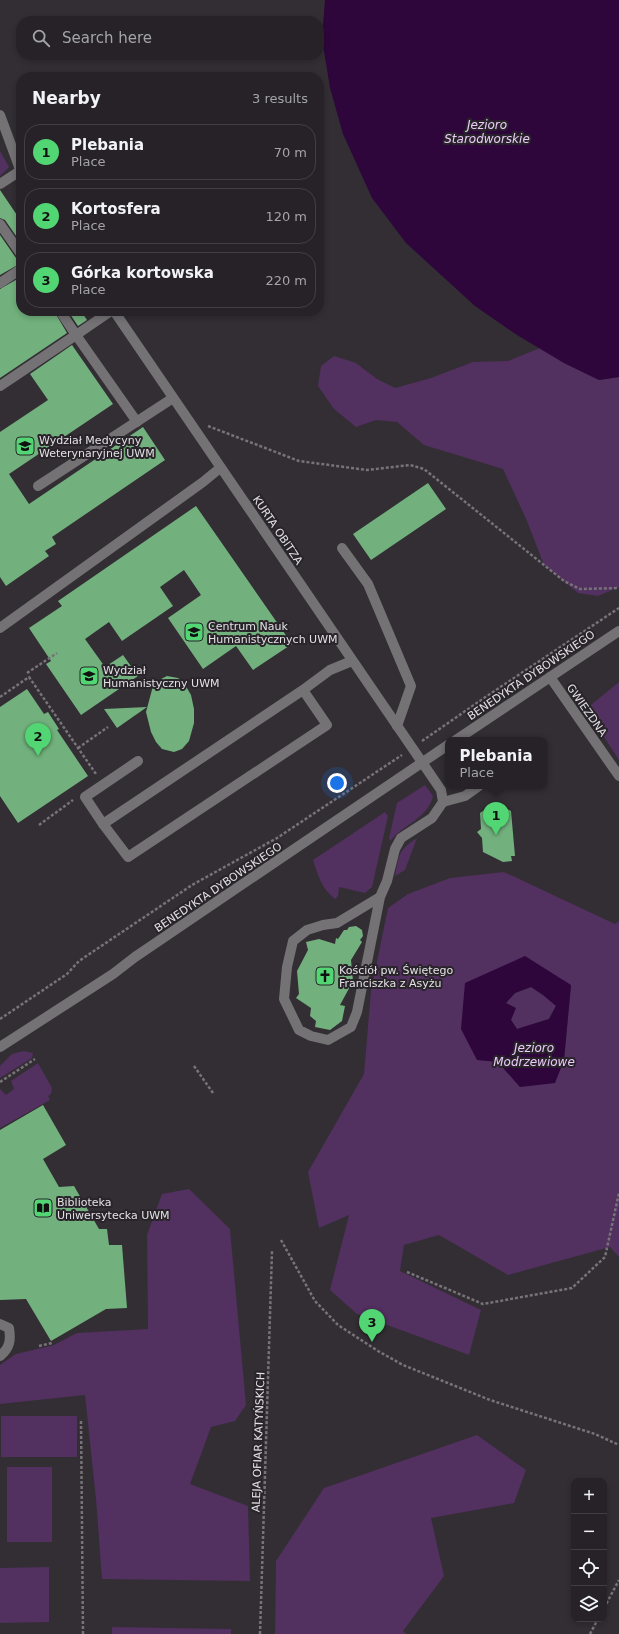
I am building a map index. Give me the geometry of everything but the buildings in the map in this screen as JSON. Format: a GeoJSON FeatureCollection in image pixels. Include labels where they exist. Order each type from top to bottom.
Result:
{"type":"FeatureCollection","features":[{"type":"Feature","properties":{"kind":"street"},"geometry":{"type":"LineString","coordinates":[[0,115],[4,134],[16,161]]}},
{"type":"Feature","properties":{"kind":"street"},"geometry":{"type":"LineString","coordinates":[[0,184],[16,175]]}},
{"type":"Feature","properties":{"kind":"street"},"geometry":{"type":"LineString","coordinates":[[0,224],[16,247]]}},
{"type":"Feature","properties":{"kind":"street"},"geometry":{"type":"LineString","coordinates":[[0,283],[16,272]]}},
{"type":"Feature","properties":{"kind":"street"},"geometry":{"type":"LineString","coordinates":[[63,316],[137,422]]}},
{"type":"Feature","properties":{"kind":"street"},"geometry":{"type":"LineString","coordinates":[[0,386],[104,316]]}},
{"type":"Feature","properties":{"kind":"street","name":"KURTA OBITZA"},"geometry":{"type":"LineString","coordinates":[[117,316],[441,790],[444,802]]}},
{"type":"Feature","properties":{"kind":"street"},"geometry":{"type":"LineString","coordinates":[[38,486],[173,398]]}},
{"type":"Feature","properties":{"kind":"street"},"geometry":{"type":"LineString","coordinates":[[0,628],[203,482],[220,468]]}},
{"type":"Feature","properties":{"kind":"street"},"geometry":{"type":"LineString","coordinates":[[342,548],[368,584],[411,686],[397,726]]}},
{"type":"Feature","properties":{"kind":"street","name":"BENEDYKTA DYBOWSKIEGO"},"geometry":{"type":"LineString","coordinates":[[460,737],[619,631]]}},
{"type":"Feature","properties":{"kind":"street"},"geometry":{"type":"LineString","coordinates":[[103,824],[303,690],[330,670],[352,661]]}},
{"type":"Feature","properties":{"kind":"street","name":"GWIEZDNA"},"geometry":{"type":"LineString","coordinates":[[550,677],[619,776]]}},
{"type":"Feature","properties":{"kind":"street"},"geometry":{"type":"LineString","coordinates":[[138,761],[85,796],[103,824],[128,857],[327,725],[303,690]]}},
{"type":"Feature","properties":{"kind":"street","name":"BENEDYKTA DYBOWSKIEGO"},"geometry":{"type":"LineString","coordinates":[[0,1047],[113,974],[135,957],[445,747]]}},
{"type":"Feature","properties":{"kind":"street"},"geometry":{"type":"LineString","coordinates":[[380,897],[337,923],[323,925],[307,930],[294,941],[287,967],[284,1000],[299,1030],[311,1036],[328,1040],[351,1027],[357,1012],[380,897],[387,881],[395,849],[401,838],[432,818],[444,802],[464,796],[474,789]]}},
{"type":"Feature","properties":{"kind":"street"},"geometry":{"type":"LineString","coordinates":[[0,1324],[9,1328],[11,1339],[7,1351],[0,1356]]}},
{"type":"Feature","properties":{"kind":"path"},"geometry":{"type":"LineString","coordinates":[[186,416],[299,461],[367,470],[410,465],[424,469],[564,581],[580,589],[619,588]]}},
{"type":"Feature","properties":{"kind":"path"},"geometry":{"type":"LineString","coordinates":[[0,1019],[67,974],[79,961],[192,885],[277,838],[619,608]]}},
{"type":"Feature","properties":{"kind":"path"},"geometry":{"type":"LineString","coordinates":[[27,673],[57,653]]}},
{"type":"Feature","properties":{"kind":"path"},"geometry":{"type":"LineString","coordinates":[[0,697],[29,677],[103,784]]}},
{"type":"Feature","properties":{"kind":"path"},"geometry":{"type":"LineString","coordinates":[[78,748],[108,727]]}},
{"type":"Feature","properties":{"kind":"path"},"geometry":{"type":"LineString","coordinates":[[39,825],[64,806]]}},
{"type":"Feature","properties":{"kind":"path"},"geometry":{"type":"LineString","coordinates":[[0,1082],[35,1060]]}},
{"type":"Feature","properties":{"kind":"path"},"geometry":{"type":"LineString","coordinates":[[194,1066],[213,1093]]}},
{"type":"Feature","properties":{"kind":"path"},"geometry":{"type":"LineString","coordinates":[[407,1272],[483,1304],[572,1288],[605,1257],[619,1194]]}},
{"type":"Feature","properties":{"kind":"path"},"geometry":{"type":"LineString","coordinates":[[281,1240],[316,1301],[338,1326],[403,1365],[490,1400],[595,1434],[619,1445]]}},
{"type":"Feature","properties":{"kind":"path","name":"ALEJA OFIAR KATYŃSKICH"},"geometry":{"type":"LineString","coordinates":[[260,1634],[272,1251]]}},
{"type":"Feature","properties":{"kind":"path"},"geometry":{"type":"LineString","coordinates":[[39,1346],[52,1343]]}},
{"type":"Feature","properties":{"kind":"path"},"geometry":{"type":"LineString","coordinates":[[81,1421],[83,1634]]}},
{"type":"Feature","properties":{"kind":"path"},"geometry":{"type":"LineString","coordinates":[[607,1602],[619,1580]]}},
{"type":"Feature","properties":{"kind":"path"},"geometry":{"type":"LineString","coordinates":[[590,1634],[596,1622]]}},
{"type":"Feature","properties":{"kind":"shaded area"},"geometry":{"type":"Polygon","coordinates":[[[0,151],[9,167],[0,176],[0,151]]]}},
{"type":"Feature","properties":{"kind":"shaded area"},"geometry":{"type":"Polygon","coordinates":[[[540,348],[564,363],[599,380],[619,377],[619,587],[598,596],[578,593],[544,565],[527,521],[503,469],[424,445],[397,422],[376,420],[356,427],[334,409],[318,386],[321,366],[334,356],[356,363],[377,379],[395,388],[431,378],[473,362],[508,361],[540,348]]]}},
{"type":"Feature","properties":{"kind":"shaded area"},"geometry":{"type":"Polygon","coordinates":[[[619,682],[619,760],[586,709],[619,682]]]}},
{"type":"Feature","properties":{"kind":"shaded area"},"geometry":{"type":"Polygon","coordinates":[[[425,785],[433,796],[430,804],[421,815],[390,841],[389,838],[397,803],[425,785]]]}},
{"type":"Feature","properties":{"kind":"shaded area"},"geometry":{"type":"Polygon","coordinates":[[[385,812],[388,816],[372,887],[365,893],[339,887],[338,896],[335,899],[324,886],[313,860],[385,812]]]}},
{"type":"Feature","properties":{"kind":"shaded area"},"geometry":{"type":"Polygon","coordinates":[[[417,838],[405,870],[395,876],[400,854],[406,846],[417,838]]]}},
{"type":"Feature","properties":{"kind":"shaded area"},"geometry":{"type":"Polygon","coordinates":[[[504,872],[615,924],[619,921],[619,1257],[610,1247],[508,1275],[439,1235],[404,1245],[400,1271],[481,1310],[469,1355],[357,1314],[330,1290],[349,1215],[319,1228],[308,1172],[364,1074],[371,991],[388,908],[408,894],[450,878],[504,872]],[[465,983],[498,1062],[520,1087],[564,1060],[571,985],[465,983]]]}},
{"type":"Feature","properties":{"kind":"shaded area"},"geometry":{"type":"Polygon","coordinates":[[[531,987],[556,1005],[549,1019],[517,1029],[511,1020],[506,1003],[515,993],[531,987]]]}},
{"type":"Feature","properties":{"kind":"shaded area"},"geometry":{"type":"Polygon","coordinates":[[[24,1051],[33,1053],[32,1058],[0,1078],[0,1066],[12,1054],[24,1051]]]}},
{"type":"Feature","properties":{"kind":"shaded area"},"geometry":{"type":"Polygon","coordinates":[[[38,1063],[52,1088],[51,1094],[48,1096],[50,1100],[0,1128],[0,1089],[6,1095],[14,1089],[11,1081],[38,1063]]]}},
{"type":"Feature","properties":{"kind":"shaded area"},"geometry":{"type":"Polygon","coordinates":[[[189,1189],[230,1229],[246,1405],[235,1421],[211,1427],[190,1484],[248,1506],[250,1581],[102,1579],[96,1499],[85,1395],[0,1404],[0,1365],[16,1354],[54,1345],[77,1333],[148,1329],[147,1235],[162,1194],[189,1189]]]}},
{"type":"Feature","properties":{"kind":"shaded area"},"geometry":{"type":"Polygon","coordinates":[[[1,1416],[77,1416],[77,1457],[1,1457],[1,1416]]]}},
{"type":"Feature","properties":{"kind":"shaded area"},"geometry":{"type":"Polygon","coordinates":[[[477,1435],[526,1470],[514,1503],[431,1518],[444,1576],[403,1631],[406,1634],[275,1634],[276,1561],[324,1488],[477,1435]]]}},
{"type":"Feature","properties":{"kind":"shaded area"},"geometry":{"type":"Polygon","coordinates":[[[7,1467],[52,1467],[52,1542],[7,1542],[7,1467]]]}},
{"type":"Feature","properties":{"kind":"shaded area"},"geometry":{"type":"Polygon","coordinates":[[[49,1567],[49,1622],[0,1623],[0,1568],[49,1567]]]}},
{"type":"Feature","properties":{"kind":"shaded area"},"geometry":{"type":"Polygon","coordinates":[[[112,1627],[231,1629],[231,1634],[112,1634],[112,1627]]]}},
{"type":"Feature","properties":{"kind":"water","name":"Jezioro Starodworskie"},"geometry":{"type":"Polygon","coordinates":[[[325,0],[619,0],[619,377],[599,380],[564,363],[517,335],[475,306],[406,243],[372,198],[343,134],[330,88],[324,51],[325,0]]]}},
{"type":"Feature","properties":{"kind":"water","name":"Jezioro Modrzewiowe"},"geometry":{"type":"Polygon","coordinates":[[[525,956],[571,985],[564,1060],[555,1083],[520,1087],[498,1062],[477,1060],[461,1029],[465,983],[525,956]],[[531,987],[515,993],[506,1003],[516,1008],[511,1020],[517,1029],[549,1019],[556,1006],[531,987]]]}},
{"type":"Feature","properties":{"kind":"place","name":"Wydział Medycyny Weterynaryjnej UWM"},"geometry":{"type":"Point","coordinates":[25,446]}},
{"type":"Feature","properties":{"kind":"place","name":"Centrum Nauk Humanistycznych UWM"},"geometry":{"type":"Point","coordinates":[194,632]}},
{"type":"Feature","properties":{"kind":"place","name":"Wydział Humanistyczny UWM"},"geometry":{"type":"Point","coordinates":[89,676]}},
{"type":"Feature","properties":{"kind":"place","name":"Kortosfera"},"geometry":{"type":"Point","coordinates":[38,756]}},
{"type":"Feature","properties":{"kind":"place","name":"Plebania"},"geometry":{"type":"Point","coordinates":[496,835]}},
{"type":"Feature","properties":{"kind":"place","name":"Kościół pw. Świętego Franciszka z Asyżu"},"geometry":{"type":"Point","coordinates":[325,976]}},
{"type":"Feature","properties":{"kind":"place","name":"Biblioteka Uniwersytecka UWM"},"geometry":{"type":"Point","coordinates":[43,1208]}},
{"type":"Feature","properties":{"kind":"place","name":"Górka kortowska"},"geometry":{"type":"Point","coordinates":[372,1342]}}]}
